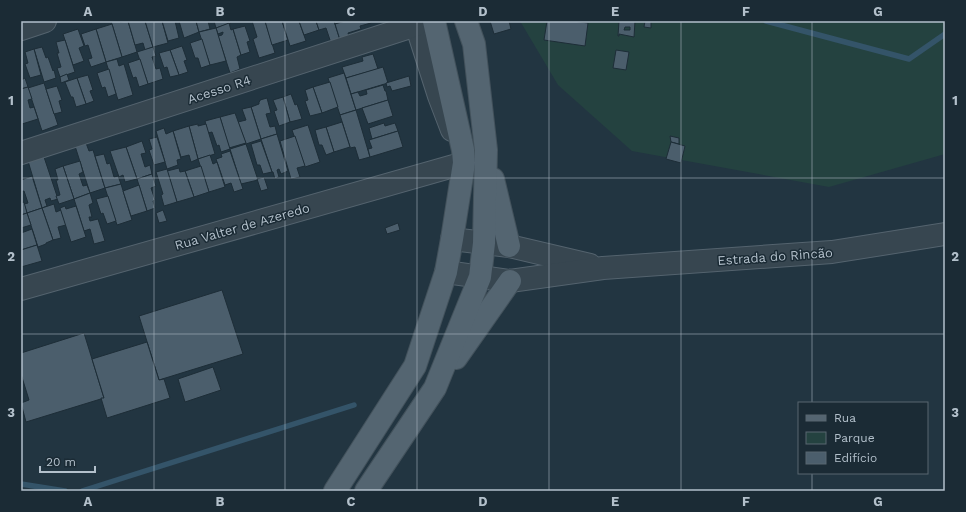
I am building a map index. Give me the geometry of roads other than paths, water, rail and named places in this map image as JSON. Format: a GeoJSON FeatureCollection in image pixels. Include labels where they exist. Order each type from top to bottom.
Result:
{"type":"FeatureCollection","features":[{"type":"Feature","properties":{"kind":"main road"},"geometry":{"type":"LineString","coordinates":[[466,21],[474,44],[486,150],[509,246]]}},
{"type":"Feature","properties":{"kind":"main road"},"geometry":{"type":"LineString","coordinates":[[335,491],[415,366],[446,272],[463,157],[422,22]]}},
{"type":"Feature","properties":{"kind":"main road"},"geometry":{"type":"LineString","coordinates":[[435,388],[480,277],[484,243],[486,150]]}},
{"type":"Feature","properties":{"kind":"main road"},"geometry":{"type":"LineString","coordinates":[[366,491],[435,388],[510,281]]}},
{"type":"Feature","properties":{"kind":"street"},"geometry":{"type":"LineString","coordinates":[[21,29],[45,21]]}},
{"type":"Feature","properties":{"kind":"street","name":"Acesso R4"},"geometry":{"type":"LineString","coordinates":[[21,153],[422,22]]}},
{"type":"Feature","properties":{"kind":"street","name":"Rua Valter de Azeredo"},"geometry":{"type":"LineString","coordinates":[[21,289],[463,157]]}},
{"type":"Feature","properties":{"kind":"street","name":"Estrada do Rincão"},"geometry":{"type":"LineString","coordinates":[[446,272],[510,281],[603,268],[832,252],[945,234]]}},
{"type":"Feature","properties":{"kind":"street","name":"Estrada do Rincão"},"geometry":{"type":"LineString","coordinates":[[452,239],[509,246],[603,268]]}},
{"type":"Feature","properties":{"kind":"waterway"},"geometry":{"type":"LineString","coordinates":[[766,21],[909,59],[945,34]]}},
{"type":"Feature","properties":{"kind":"waterway"},"geometry":{"type":"LineString","coordinates":[[82,491],[354,405]]}},
{"type":"Feature","properties":{"kind":"waterway"},"geometry":{"type":"LineString","coordinates":[[21,484],[65,491]]}}]}
